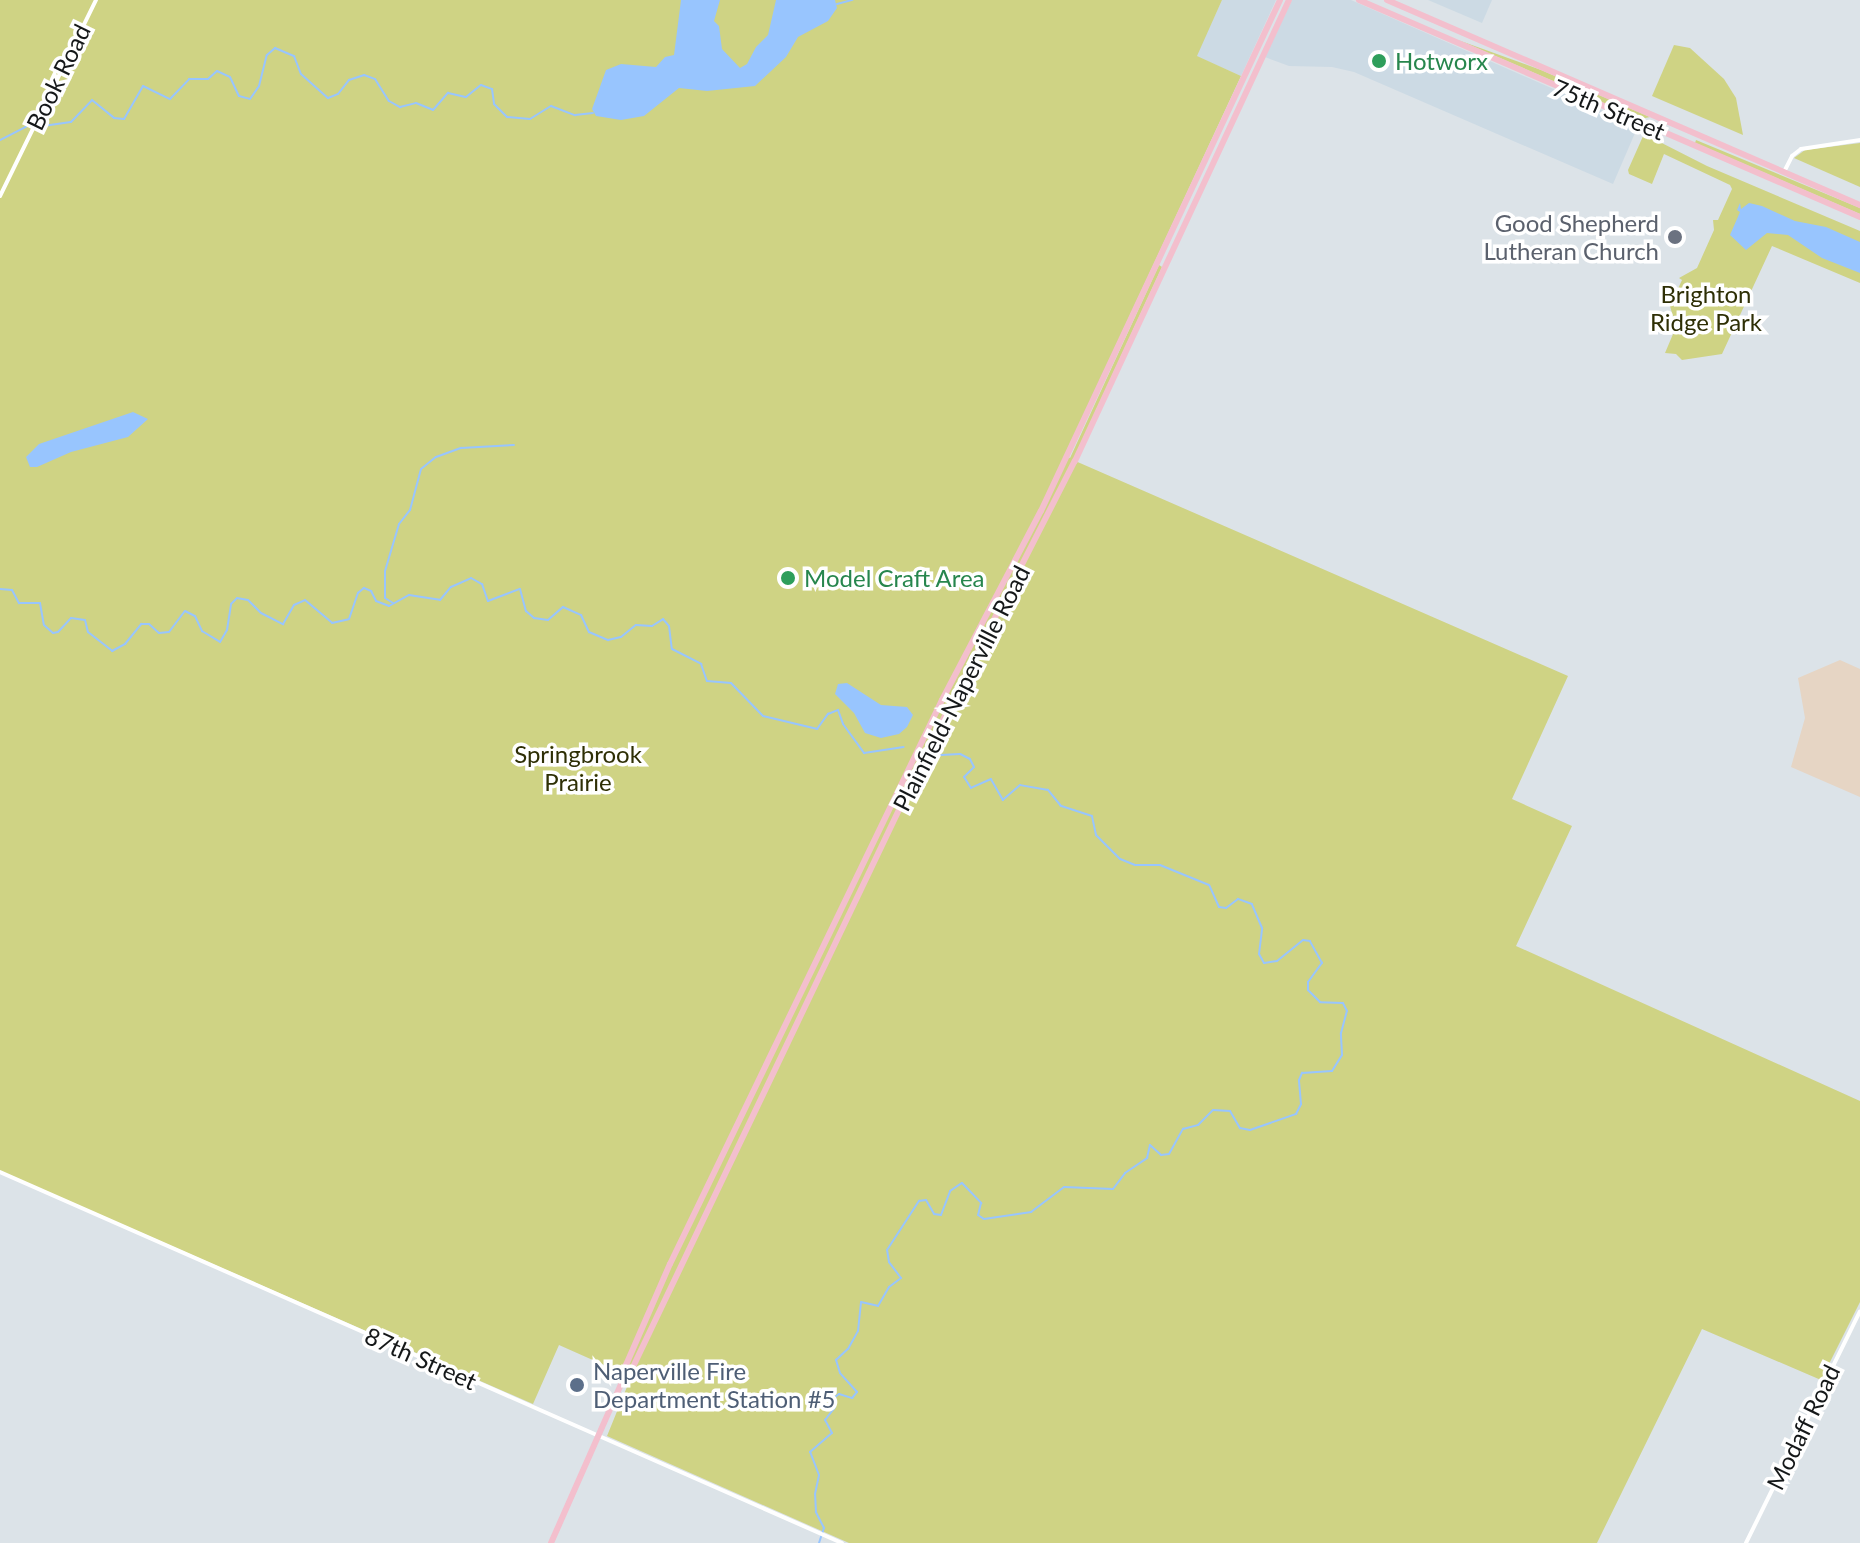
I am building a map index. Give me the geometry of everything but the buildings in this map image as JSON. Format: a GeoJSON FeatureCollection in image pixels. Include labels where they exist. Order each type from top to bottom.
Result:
{"type":"FeatureCollection","features":[{"type":"Feature","properties":{"kind":"main road","name":"Plainfield-Naperville Road"},"geometry":{"type":"LineString","coordinates":[[551,1543],[682,1239],[942,700],[1041,511],[1280,0]]}},
{"type":"Feature","properties":{"kind":"main road","name":"Plainfield-Naperville Road"},"geometry":{"type":"LineString","coordinates":[[627,1371],[632,1369],[950,704],[1075,461],[1289,0]]}},
{"type":"Feature","properties":{"kind":"main road","name":"75th Street"},"geometry":{"type":"LineString","coordinates":[[1359,0],[1860,217]]}},
{"type":"Feature","properties":{"kind":"main road","name":"75th Street"},"geometry":{"type":"LineString","coordinates":[[1387,0],[1860,205]]}},
{"type":"Feature","properties":{"kind":"main road"},"geometry":{"type":"LineString","coordinates":[[1644,123],[1662,119]]}},
{"type":"Feature","properties":{"kind":"street","name":"Book Road"},"geometry":{"type":"LineString","coordinates":[[0,196],[96,0]]}},
{"type":"Feature","properties":{"kind":"street"},"geometry":{"type":"LineString","coordinates":[[1784,172],[1792,156],[1801,149],[1860,140]]}},
{"type":"Feature","properties":{"kind":"street","name":"87th Street"},"geometry":{"type":"LineString","coordinates":[[0,1172],[842,1543]]}},
{"type":"Feature","properties":{"kind":"street","name":"Modaff Road"},"geometry":{"type":"LineString","coordinates":[[1746,1543],[1860,1311]]}},
{"type":"Feature","properties":{"kind":"shaded area"},"geometry":{"type":"Polygon","coordinates":[[[1222,0],[1276,0],[1241,76],[1196,56],[1222,0]]]}},
{"type":"Feature","properties":{"kind":"shaded area"},"geometry":{"type":"Polygon","coordinates":[[[1292,0],[1351,0],[1633,124],[1635,133],[1613,184],[1354,72],[1332,67],[1289,66],[1265,57],[1292,0]]]}},
{"type":"Feature","properties":{"kind":"shaded area"},"geometry":{"type":"Polygon","coordinates":[[[1428,0],[1492,0],[1482,23],[1428,0]]]}},
{"type":"Feature","properties":{"kind":"shaded area"},"geometry":{"type":"Polygon","coordinates":[[[1840,660],[1860,669],[1860,797],[1791,767],[1805,718],[1798,678],[1840,660]]]}},
{"type":"Feature","properties":{"kind":"green space","name":"Springbrook Prairie"},"geometry":{"type":"Polygon","coordinates":[[[0,0],[1222,0],[1197,56],[1241,76],[1065,455],[1070,458],[1159,265],[1162,267],[1073,460],[1568,676],[1512,799],[1572,826],[1516,946],[1860,1101],[1860,1302],[1821,1380],[1702,1329],[1597,1543],[849,1543],[607,1436],[631,1377],[559,1345],[533,1404],[0,1171],[0,0]]]}},
{"type":"Feature","properties":{"kind":"green space"},"geometry":{"type":"Polygon","coordinates":[[[1458,40],[1541,70],[1650,117],[1641,119],[1458,40]]]}},
{"type":"Feature","properties":{"kind":"green space"},"geometry":{"type":"Polygon","coordinates":[[[1674,45],[1690,48],[1724,79],[1736,98],[1743,135],[1652,96],[1674,45]]]}},
{"type":"Feature","properties":{"kind":"green space","name":"Brighton Ridge Park"},"geometry":{"type":"Polygon","coordinates":[[[1644,134],[1707,166],[1860,231],[1860,283],[1772,246],[1722,354],[1682,360],[1676,354],[1665,353],[1676,327],[1670,306],[1682,280],[1679,278],[1697,268],[1714,230],[1713,220],[1718,220],[1732,189],[1730,185],[1664,154],[1652,184],[1629,174],[1644,134]]]}},
{"type":"Feature","properties":{"kind":"green space"},"geometry":{"type":"Polygon","coordinates":[[[1696,140],[1860,208],[1860,214],[1695,143],[1696,140]]]}},
{"type":"Feature","properties":{"kind":"green space"},"geometry":{"type":"Polygon","coordinates":[[[1860,143],[1860,187],[1794,158],[1805,150],[1860,143]]]}},
{"type":"Feature","properties":{"kind":"water"},"geometry":{"type":"Polygon","coordinates":[[[681,0],[720,0],[714,21],[719,26],[722,49],[740,68],[747,64],[756,47],[768,35],[776,0],[835,0],[837,8],[828,21],[798,37],[786,57],[755,86],[707,91],[679,88],[644,116],[621,120],[596,116],[592,109],[606,70],[621,64],[656,67],[665,57],[674,55],[681,0]]]}},
{"type":"Feature","properties":{"kind":"water"},"geometry":{"type":"Polygon","coordinates":[[[1740,203],[1741,209],[1749,203],[1762,206],[1795,221],[1826,227],[1860,242],[1860,273],[1822,258],[1788,235],[1767,233],[1746,250],[1730,235],[1740,212],[1737,210],[1740,203]]]}},
{"type":"Feature","properties":{"kind":"water"},"geometry":{"type":"Polygon","coordinates":[[[133,412],[148,419],[128,437],[30,467],[26,457],[39,444],[133,412]]]}},
{"type":"Feature","properties":{"kind":"water"},"geometry":{"type":"Polygon","coordinates":[[[847,683],[881,705],[907,707],[913,715],[907,727],[899,734],[881,738],[865,733],[854,713],[835,694],[838,684],[847,683]]]}},
{"type":"Feature","properties":{"kind":"waterway"},"geometry":{"type":"LineString","coordinates":[[837,4],[852,0]]}},
{"type":"Feature","properties":{"kind":"waterway"},"geometry":{"type":"LineString","coordinates":[[43,126],[71,122],[92,100],[114,118],[124,119],[143,86],[170,99],[189,79],[208,79],[217,71],[230,77],[239,96],[250,99],[259,86],[267,55],[275,48],[294,56],[301,74],[328,98],[338,94],[349,80],[364,75],[375,79],[389,101],[400,107],[416,103],[433,110],[448,93],[466,97],[481,85],[492,89],[494,104],[507,117],[530,119],[551,106],[575,115],[593,113]]}},
{"type":"Feature","properties":{"kind":"waterway"},"geometry":{"type":"LineString","coordinates":[[0,140],[27,126]]}},
{"type":"Feature","properties":{"kind":"waterway"},"geometry":{"type":"LineString","coordinates":[[393,603],[385,598],[385,571],[399,524],[410,510],[421,469],[436,457],[461,448],[514,445]]}},
{"type":"Feature","properties":{"kind":"waterway"},"geometry":{"type":"LineString","coordinates":[[0,589],[12,590],[19,603],[40,603],[44,625],[53,633],[58,632],[71,618],[85,620],[88,632],[112,651],[125,644],[141,624],[149,624],[159,633],[169,632],[185,611],[195,616],[202,631],[220,642],[227,630],[231,604],[237,598],[248,600],[261,613],[283,624],[294,605],[305,600],[332,623],[349,619],[358,593],[364,588],[371,591],[376,601],[389,606],[409,595],[440,600],[451,587],[471,578],[482,584],[488,601],[520,589],[526,611],[534,618],[548,620],[563,607],[581,615],[589,632],[608,640],[621,637],[636,625],[652,626],[663,619],[669,626],[672,649],[701,664],[707,681],[731,683],[763,716],[817,729],[828,714],[838,710],[843,724],[864,753],[904,747]]}},
{"type":"Feature","properties":{"kind":"waterway"},"geometry":{"type":"LineString","coordinates":[[819,1543],[824,1528],[816,1512],[815,1494],[819,1475],[810,1452],[832,1433],[825,1420],[835,1407],[835,1397],[839,1394],[852,1398],[857,1392],[840,1373],[836,1360],[848,1349],[858,1331],[861,1302],[878,1306],[889,1287],[901,1278],[889,1262],[887,1250],[919,1201],[926,1200],[934,1214],[941,1215],[950,1191],[962,1183],[981,1203],[978,1215],[984,1219],[1031,1212],[1064,1187],[1113,1189],[1125,1173],[1147,1158],[1150,1145],[1161,1155],[1169,1154],[1183,1129],[1198,1125],[1213,1110],[1230,1111],[1240,1128],[1250,1130],[1296,1114],[1301,1104],[1299,1080],[1302,1073],[1332,1071],[1342,1055],[1341,1033],[1347,1011],[1343,1003],[1320,1002],[1308,990],[1308,982],[1322,963],[1310,941],[1303,940],[1277,961],[1264,963],[1259,954],[1262,928],[1252,904],[1238,899],[1226,908],[1219,907],[1209,885],[1160,865],[1135,865],[1120,859],[1096,835],[1092,816],[1061,806],[1048,790],[1020,785],[1003,800],[991,779],[971,788],[964,777],[974,767],[970,759],[960,754],[941,755]]}},
{"type":"Feature","properties":{"kind":"place","name":"Hotworx"},"geometry":{"type":"Point","coordinates":[1379,61]}},
{"type":"Feature","properties":{"kind":"place","name":"Good Shepherd Lutheran Church"},"geometry":{"type":"Point","coordinates":[1675,237]}},
{"type":"Feature","properties":{"kind":"place","name":"Model Craft Area"},"geometry":{"type":"Point","coordinates":[788,578]}},
{"type":"Feature","properties":{"kind":"place","name":"Naperville Fire Department Station #5"},"geometry":{"type":"Point","coordinates":[577,1385]}}]}
